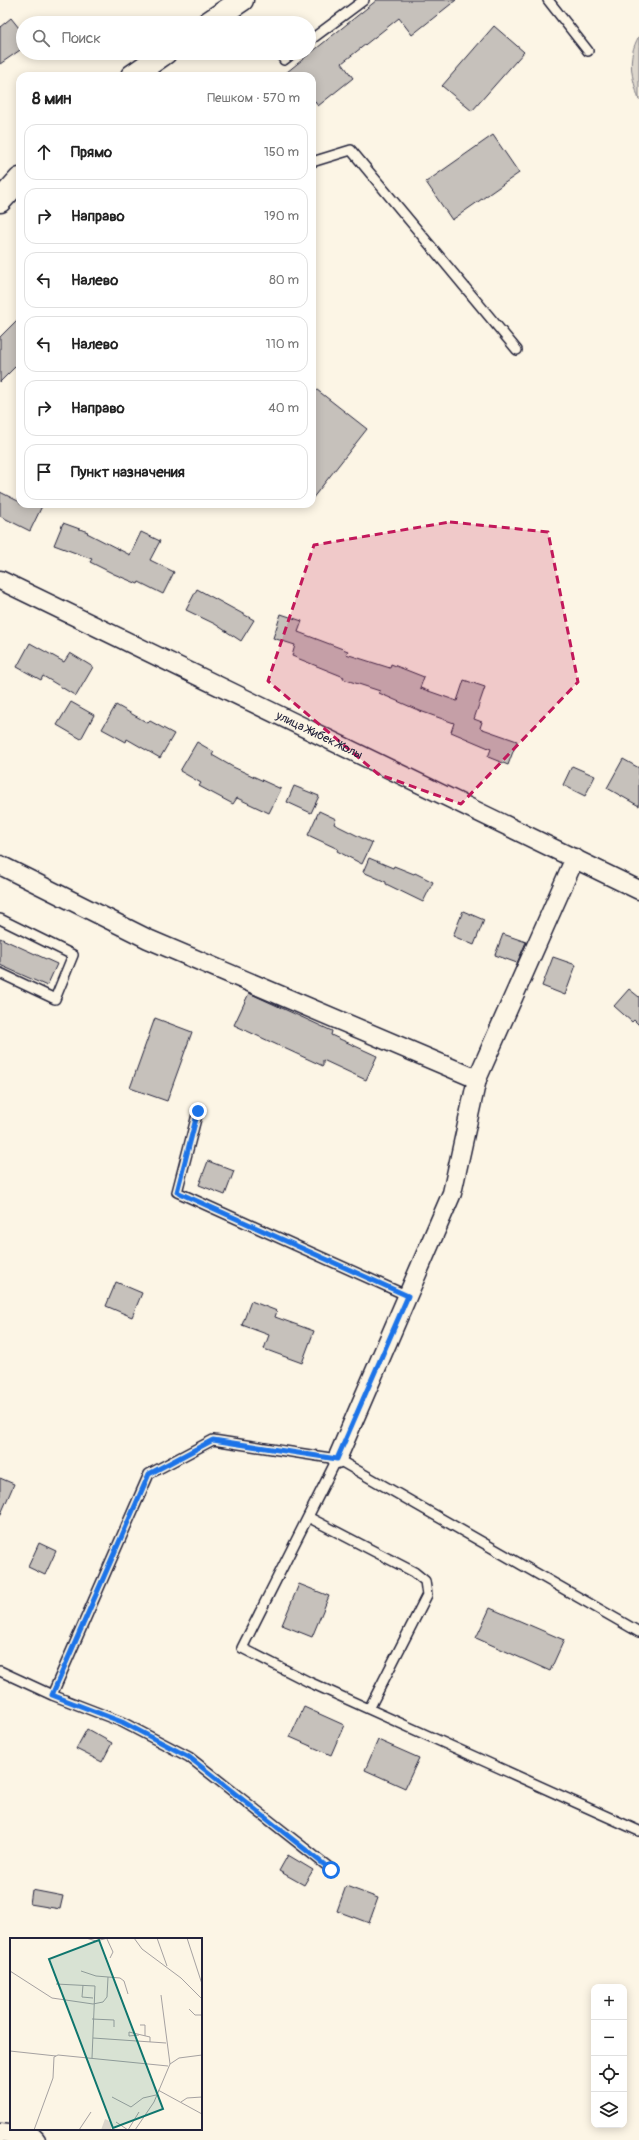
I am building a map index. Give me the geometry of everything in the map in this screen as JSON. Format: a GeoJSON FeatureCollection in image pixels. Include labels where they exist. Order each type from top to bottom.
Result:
{"type":"FeatureCollection","features":[{"type":"Feature","properties":{"kind":"main road"},"geometry":{"type":"LineString","coordinates":[[218,16],[242,0]]}},
{"type":"Feature","properties":{"kind":"main road"},"geometry":{"type":"LineString","coordinates":[[138,72],[155,60]]}},
{"type":"Feature","properties":{"kind":"main road"},"geometry":{"type":"LineString","coordinates":[[0,201],[16,183]]}},
{"type":"Feature","properties":{"kind":"street","name":"улица Жибек Жолы"},"geometry":{"type":"LineString","coordinates":[[0,580],[639,890]]}},
{"type":"Feature","properties":{"kind":"street"},"geometry":{"type":"LineString","coordinates":[[337,1459],[452,1193],[477,1078],[575,858]]}},
{"type":"Feature","properties":{"kind":"street"},"geometry":{"type":"LineString","coordinates":[[0,864],[148,939],[477,1078]]}},
{"type":"Feature","properties":{"kind":"street"},"geometry":{"type":"LineString","coordinates":[[0,2133],[33,2137],[36,2140]]}},
{"type":"Feature","properties":{"kind":"lane"},"geometry":{"type":"LineString","coordinates":[[316,36],[364,0]]}},
{"type":"Feature","properties":{"kind":"lane"},"geometry":{"type":"LineString","coordinates":[[548,0],[588,51]]}},
{"type":"Feature","properties":{"kind":"lane"},"geometry":{"type":"LineString","coordinates":[[316,161],[351,150],[517,350]]}},
{"type":"Feature","properties":{"kind":"lane"},"geometry":{"type":"LineString","coordinates":[[0,919],[73,955],[55,1000],[0,973]]}},
{"type":"Feature","properties":{"kind":"lane"},"geometry":{"type":"LineString","coordinates":[[198,1111],[177,1192],[408,1296]]}},
{"type":"Feature","properties":{"kind":"lane"},"geometry":{"type":"LineString","coordinates":[[52,1695],[149,1474],[213,1440],[337,1459],[639,1632]]}},
{"type":"Feature","properties":{"kind":"lane"},"geometry":{"type":"LineString","coordinates":[[337,1459],[242,1648],[309,1682],[639,1831]]}},
{"type":"Feature","properties":{"kind":"lane"},"geometry":{"type":"LineString","coordinates":[[308,1518],[414,1572],[425,1581],[427,1595],[369,1709]]}},
{"type":"Feature","properties":{"kind":"lane"},"geometry":{"type":"LineString","coordinates":[[0,1671],[52,1695],[122,1722],[189,1757],[331,1870]]}},
{"type":"Feature","properties":{"kind":"highlighted area"},"geometry":{"type":"Polygon","coordinates":[[[450,522],[548,532],[578,682],[461,804],[378,774],[268,681],[314,545],[450,522]]]}},
{"type":"Feature","properties":{"kind":"shaded area"},"geometry":{"type":"Polygon","coordinates":[[[639,36],[639,100],[632,76],[631,60],[635,44],[639,36]]]}},
{"type":"Feature","properties":{"kind":"building"},"geometry":{"type":"Polygon","coordinates":[[[377,0],[456,0],[412,35],[399,18],[342,63],[353,78],[318,106],[316,103],[316,72],[287,72],[302,60],[316,60],[316,49],[377,0]]]}},
{"type":"Feature","properties":{"kind":"building"},"geometry":{"type":"Polygon","coordinates":[[[11,18],[16,24],[16,53],[0,64],[0,27],[11,18]]]}},
{"type":"Feature","properties":{"kind":"building"},"geometry":{"type":"Polygon","coordinates":[[[494,26],[524,52],[472,111],[442,86],[494,26]]]}},
{"type":"Feature","properties":{"kind":"building"},"geometry":{"type":"Polygon","coordinates":[[[493,135],[519,173],[452,220],[426,182],[493,135]]]}},
{"type":"Feature","properties":{"kind":"building"},"geometry":{"type":"Polygon","coordinates":[[[16,321],[16,366],[0,382],[0,337],[16,321]]]}},
{"type":"Feature","properties":{"kind":"building"},"geometry":{"type":"Polygon","coordinates":[[[316,389],[367,429],[316,494],[316,389]]]}},
{"type":"Feature","properties":{"kind":"building"},"geometry":{"type":"Polygon","coordinates":[[[0,492],[16,500],[16,508],[41,508],[30,531],[0,516],[0,492]]]}},
{"type":"Feature","properties":{"kind":"building"},"geometry":{"type":"Polygon","coordinates":[[[63,523],[88,532],[87,533],[130,555],[141,532],[160,541],[150,560],[174,572],[163,594],[139,582],[138,584],[114,574],[90,562],[92,559],[54,545],[63,523]]]}},
{"type":"Feature","properties":{"kind":"building"},"geometry":{"type":"Polygon","coordinates":[[[197,589],[254,620],[241,641],[215,624],[186,610],[197,589]]]}},
{"type":"Feature","properties":{"kind":"building"},"geometry":{"type":"Polygon","coordinates":[[[281,614],[302,621],[298,632],[348,651],[346,654],[390,668],[391,664],[424,677],[420,688],[457,701],[464,680],[485,687],[474,719],[482,722],[480,728],[517,741],[508,765],[488,757],[491,749],[451,732],[454,723],[420,711],[379,693],[380,691],[343,679],[344,677],[292,656],[295,645],[273,638],[281,614]]]}},
{"type":"Feature","properties":{"kind":"building"},"geometry":{"type":"Polygon","coordinates":[[[30,643],[64,662],[70,653],[93,667],[76,696],[43,676],[41,680],[17,667],[30,643]]]}},
{"type":"Feature","properties":{"kind":"building"},"geometry":{"type":"Polygon","coordinates":[[[71,702],[94,715],[81,739],[57,725],[71,702]]]}},
{"type":"Feature","properties":{"kind":"building"},"geometry":{"type":"Polygon","coordinates":[[[116,705],[148,723],[150,721],[174,734],[160,758],[127,739],[126,742],[102,729],[116,705]]]}},
{"type":"Feature","properties":{"kind":"building"},"geometry":{"type":"Polygon","coordinates":[[[197,742],[214,752],[212,755],[233,767],[281,789],[269,813],[237,798],[233,804],[199,786],[201,783],[180,771],[197,742]]]}},
{"type":"Feature","properties":{"kind":"building"},"geometry":{"type":"Polygon","coordinates":[[[623,759],[639,768],[639,806],[607,788],[623,759]]]}},
{"type":"Feature","properties":{"kind":"building"},"geometry":{"type":"Polygon","coordinates":[[[572,766],[595,776],[585,796],[563,785],[572,766]]]}},
{"type":"Feature","properties":{"kind":"building"},"geometry":{"type":"Polygon","coordinates":[[[294,786],[319,796],[311,813],[287,802],[294,786]]]}},
{"type":"Feature","properties":{"kind":"building"},"geometry":{"type":"Polygon","coordinates":[[[319,811],[336,819],[334,824],[372,843],[362,864],[337,851],[338,849],[308,835],[319,811]]]}},
{"type":"Feature","properties":{"kind":"building"},"geometry":{"type":"Polygon","coordinates":[[[369,858],[393,868],[394,866],[414,874],[415,873],[433,882],[423,902],[386,884],[386,882],[363,872],[369,858]]]}},
{"type":"Feature","properties":{"kind":"building"},"geometry":{"type":"Polygon","coordinates":[[[463,911],[484,920],[474,945],[453,936],[463,911]]]}},
{"type":"Feature","properties":{"kind":"building"},"geometry":{"type":"Polygon","coordinates":[[[503,934],[526,942],[517,963],[495,955],[503,934]]]}},
{"type":"Feature","properties":{"kind":"building"},"geometry":{"type":"Polygon","coordinates":[[[0,938],[57,964],[47,986],[0,965],[0,938]]]}},
{"type":"Feature","properties":{"kind":"building"},"geometry":{"type":"Polygon","coordinates":[[[553,957],[576,965],[565,995],[542,986],[553,957]]]}},
{"type":"Feature","properties":{"kind":"building"},"geometry":{"type":"Polygon","coordinates":[[[629,989],[639,997],[639,1025],[634,1020],[632,1022],[614,1006],[629,989]]]}},
{"type":"Feature","properties":{"kind":"building"},"geometry":{"type":"Polygon","coordinates":[[[249,993],[332,1031],[331,1035],[377,1056],[366,1080],[323,1060],[323,1066],[234,1025],[249,993]]]}},
{"type":"Feature","properties":{"kind":"building"},"geometry":{"type":"Polygon","coordinates":[[[155,1018],[192,1032],[167,1101],[130,1088],[155,1018]]]}},
{"type":"Feature","properties":{"kind":"building"},"geometry":{"type":"Polygon","coordinates":[[[208,1161],[234,1171],[225,1195],[199,1185],[208,1161]]]}},
{"type":"Feature","properties":{"kind":"building"},"geometry":{"type":"Polygon","coordinates":[[[116,1282],[142,1293],[132,1317],[106,1306],[116,1282]]]}},
{"type":"Feature","properties":{"kind":"building"},"geometry":{"type":"Polygon","coordinates":[[[251,1301],[277,1311],[275,1317],[314,1331],[302,1363],[264,1349],[269,1335],[242,1325],[251,1301]]]}},
{"type":"Feature","properties":{"kind":"building"},"geometry":{"type":"Polygon","coordinates":[[[0,1478],[14,1484],[0,1516],[0,1478]]]}},
{"type":"Feature","properties":{"kind":"building"},"geometry":{"type":"Polygon","coordinates":[[[39,1543],[56,1551],[45,1575],[28,1567],[39,1543]]]}},
{"type":"Feature","properties":{"kind":"building"},"geometry":{"type":"Polygon","coordinates":[[[299,1584],[329,1596],[312,1637],[282,1625],[299,1584]]]}},
{"type":"Feature","properties":{"kind":"building"},"geometry":{"type":"Polygon","coordinates":[[[490,1608],[564,1640],[550,1671],[476,1638],[490,1608]]]}},
{"type":"Feature","properties":{"kind":"building"},"geometry":{"type":"Polygon","coordinates":[[[304,1707],[344,1725],[331,1755],[290,1737],[304,1707]]]}},
{"type":"Feature","properties":{"kind":"building"},"geometry":{"type":"Polygon","coordinates":[[[87,1729],[112,1743],[102,1762],[76,1749],[87,1729]]]}},
{"type":"Feature","properties":{"kind":"building"},"geometry":{"type":"Polygon","coordinates":[[[378,1740],[419,1758],[405,1788],[365,1770],[378,1740]]]}},
{"type":"Feature","properties":{"kind":"building"},"geometry":{"type":"Polygon","coordinates":[[[288,1855],[313,1870],[304,1885],[279,1871],[288,1855]]]}},
{"type":"Feature","properties":{"kind":"building"},"geometry":{"type":"Polygon","coordinates":[[[346,1886],[378,1898],[369,1923],[337,1911],[346,1886]]]}},
{"type":"Feature","properties":{"kind":"building"},"geometry":{"type":"Polygon","coordinates":[[[32,1890],[63,1896],[60,1909],[30,1904],[32,1890]]]}},
{"type":"Feature","properties":{"kind":"route"},"geometry":{"type":"LineString","coordinates":[[198,1111],[177,1192],[408,1296],[337,1459],[213,1440],[149,1474],[52,1695],[122,1722],[189,1757],[331,1870]]}}]}
